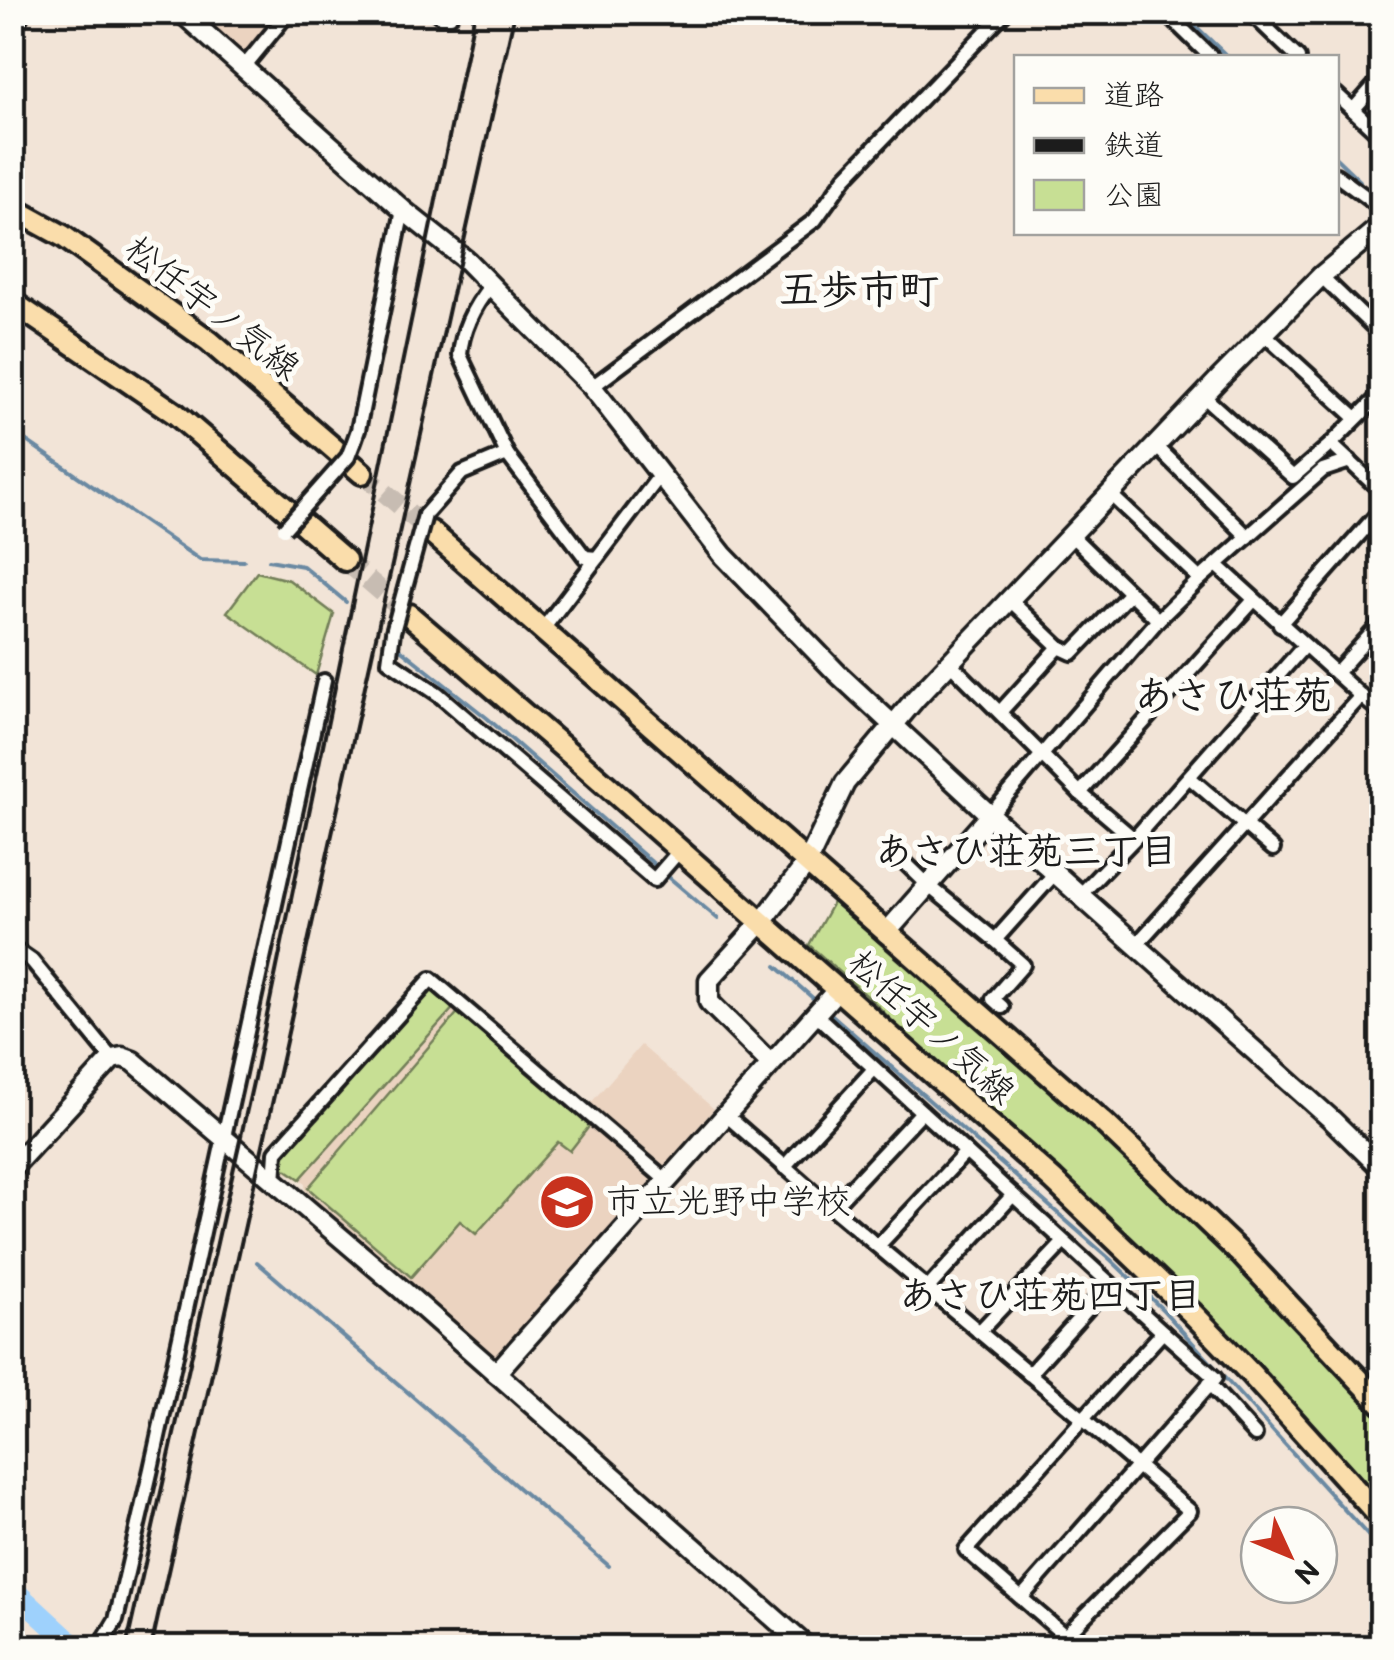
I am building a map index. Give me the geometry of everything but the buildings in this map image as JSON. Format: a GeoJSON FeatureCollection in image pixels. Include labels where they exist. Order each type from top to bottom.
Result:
{"type":"FeatureCollection","features":[{"type":"Feature","properties":{"kind":"main road","name":"松任宇ノ気線"},"geometry":{"type":"LineString","coordinates":[[12,208],[63,236],[209,341],[362,473]]}},
{"type":"Feature","properties":{"kind":"main road"},"geometry":{"type":"LineString","coordinates":[[12,302],[176,414],[345,560]]}},
{"type":"Feature","properties":{"kind":"main road","name":"松任宇ノ気線"},"geometry":{"type":"LineString","coordinates":[[428,524],[1104,1123],[1278,1292],[1382,1404]]}},
{"type":"Feature","properties":{"kind":"main road","name":"松任宇ノ気線"},"geometry":{"type":"LineString","coordinates":[[409,615],[838,989],[1130,1251],[1252,1376],[1382,1519]]}},
{"type":"Feature","properties":{"kind":"street"},"geometry":{"type":"LineString","coordinates":[[12,29],[20,12]]}},
{"type":"Feature","properties":{"kind":"street"},"geometry":{"type":"LineString","coordinates":[[181,12],[403,210],[461,256],[592,387],[723,556],[836,673],[1382,1169]]}},
{"type":"Feature","properties":{"kind":"street"},"geometry":{"type":"LineString","coordinates":[[244,68],[288,12]]}},
{"type":"Feature","properties":{"kind":"street"},"geometry":{"type":"LineString","coordinates":[[436,12],[440,16],[450,16],[450,12]]}},
{"type":"Feature","properties":{"kind":"street"},"geometry":{"type":"LineString","coordinates":[[592,387],[815,220],[846,178],[1005,12]]}},
{"type":"Feature","properties":{"kind":"street"},"geometry":{"type":"LineString","coordinates":[[1165,12],[1209,55]]}},
{"type":"Feature","properties":{"kind":"street"},"geometry":{"type":"LineString","coordinates":[[1250,12],[1295,55]]}},
{"type":"Feature","properties":{"kind":"street"},"geometry":{"type":"LineString","coordinates":[[1353,110],[1382,77]]}},
{"type":"Feature","properties":{"kind":"street"},"geometry":{"type":"LineString","coordinates":[[1339,97],[1382,137]]}},
{"type":"Feature","properties":{"kind":"street"},"geometry":{"type":"LineString","coordinates":[[1339,178],[1382,210]]}},
{"type":"Feature","properties":{"kind":"street"},"geometry":{"type":"LineString","coordinates":[[284,529],[348,457],[353,444],[403,210]]}},
{"type":"Feature","properties":{"kind":"street"},"geometry":{"type":"LineString","coordinates":[[770,1063],[708,1002],[709,980],[762,922],[807,863],[845,783],[949,662],[1203,396],[1322,276],[1382,225]]}},
{"type":"Feature","properties":{"kind":"street"},"geometry":{"type":"LineString","coordinates":[[1322,276],[1382,335]]}},
{"type":"Feature","properties":{"kind":"street"},"geometry":{"type":"LineString","coordinates":[[491,286],[477,303],[461,337],[460,355],[507,454],[585,558],[597,558]]}},
{"type":"Feature","properties":{"kind":"street"},"geometry":{"type":"LineString","coordinates":[[1264,334],[1356,418]]}},
{"type":"Feature","properties":{"kind":"street"},"geometry":{"type":"LineString","coordinates":[[1203,396],[1293,477],[1382,393]]}},
{"type":"Feature","properties":{"kind":"street"},"geometry":{"type":"LineString","coordinates":[[1331,444],[1382,492]]}},
{"type":"Feature","properties":{"kind":"street"},"geometry":{"type":"LineString","coordinates":[[1156,446],[1248,537]]}},
{"type":"Feature","properties":{"kind":"street"},"geometry":{"type":"LineString","coordinates":[[507,454],[462,473],[428,524],[393,632],[389,661],[438,694],[654,880],[680,850]]}},
{"type":"Feature","properties":{"kind":"street"},"geometry":{"type":"LineString","coordinates":[[886,933],[1158,620],[1323,470],[1350,461]]}},
{"type":"Feature","properties":{"kind":"street"},"geometry":{"type":"LineString","coordinates":[[544,629],[662,474]]}},
{"type":"Feature","properties":{"kind":"street"},"geometry":{"type":"LineString","coordinates":[[1110,494],[1200,579]]}},
{"type":"Feature","properties":{"kind":"street"},"geometry":{"type":"LineString","coordinates":[[1280,624],[1382,510]]}},
{"type":"Feature","properties":{"kind":"street"},"geometry":{"type":"LineString","coordinates":[[1071,534],[1158,620]]}},
{"type":"Feature","properties":{"kind":"street"},"geometry":{"type":"LineString","coordinates":[[1218,566],[1382,713]]}},
{"type":"Feature","properties":{"kind":"street"},"geometry":{"type":"LineString","coordinates":[[1010,599],[1059,647],[1072,653],[1130,593]]}},
{"type":"Feature","properties":{"kind":"street"},"geometry":{"type":"LineString","coordinates":[[1080,793],[1254,600]]}},
{"type":"Feature","properties":{"kind":"street"},"geometry":{"type":"LineString","coordinates":[[1336,673],[1382,622]]}},
{"type":"Feature","properties":{"kind":"street"},"geometry":{"type":"LineString","coordinates":[[1081,894],[1304,646]]}},
{"type":"Feature","properties":{"kind":"street"},"geometry":{"type":"LineString","coordinates":[[1000,712],[1059,647]]}},
{"type":"Feature","properties":{"kind":"street"},"geometry":{"type":"LineString","coordinates":[[949,662],[1080,793],[1134,838]]}},
{"type":"Feature","properties":{"kind":"street"},"geometry":{"type":"LineString","coordinates":[[99,1648],[116,1620],[324,681]]}},
{"type":"Feature","properties":{"kind":"street"},"geometry":{"type":"LineString","coordinates":[[1137,944],[1361,696]]}},
{"type":"Feature","properties":{"kind":"street"},"geometry":{"type":"LineString","coordinates":[[1189,777],[1272,849]]}},
{"type":"Feature","properties":{"kind":"street"},"geometry":{"type":"LineString","coordinates":[[892,850],[1023,965],[993,998],[1002,1006]]}},
{"type":"Feature","properties":{"kind":"street"},"geometry":{"type":"LineString","coordinates":[[995,940],[1056,872]]}},
{"type":"Feature","properties":{"kind":"street"},"geometry":{"type":"LineString","coordinates":[[12,947],[32,961],[112,1059]]}},
{"type":"Feature","properties":{"kind":"street"},"geometry":{"type":"LineString","coordinates":[[274,1182],[276,1152],[432,979],[666,1180]]}},
{"type":"Feature","properties":{"kind":"street"},"geometry":{"type":"LineString","coordinates":[[496,1373],[838,989]]}},
{"type":"Feature","properties":{"kind":"street"},"geometry":{"type":"LineString","coordinates":[[814,1014],[1214,1378],[1022,1597]]}},
{"type":"Feature","properties":{"kind":"street"},"geometry":{"type":"LineString","coordinates":[[12,1168],[112,1059],[134,1061],[808,1648]]}},
{"type":"Feature","properties":{"kind":"street"},"geometry":{"type":"LineString","coordinates":[[784,1166],[874,1069]]}},
{"type":"Feature","properties":{"kind":"street"},"geometry":{"type":"LineString","coordinates":[[832,1208],[922,1112]]}},
{"type":"Feature","properties":{"kind":"street"},"geometry":{"type":"LineString","coordinates":[[725,1114],[832,1208],[928,1288],[979,1332],[1029,1374],[1082,1419],[1190,1511],[1062,1642],[1022,1597],[966,1550],[1082,1419],[1164,1332]]}},
{"type":"Feature","properties":{"kind":"street"},"geometry":{"type":"LineString","coordinates":[[878,1246],[966,1152]]}},
{"type":"Feature","properties":{"kind":"street"},"geometry":{"type":"LineString","coordinates":[[928,1288],[1013,1195]]}},
{"type":"Feature","properties":{"kind":"street"},"geometry":{"type":"LineString","coordinates":[[979,1332],[1064,1242]]}},
{"type":"Feature","properties":{"kind":"street"},"geometry":{"type":"LineString","coordinates":[[1029,1374],[1110,1284]]}},
{"type":"Feature","properties":{"kind":"street"},"geometry":{"type":"LineString","coordinates":[[1209,1384],[1256,1435]]}},
{"type":"Feature","properties":{"kind":"shaded area"},"geometry":{"type":"Polygon","coordinates":[[[194,13],[279,13],[239,54],[194,13]]]}},
{"type":"Feature","properties":{"kind":"shaded area"},"geometry":{"type":"Polygon","coordinates":[[[432,986],[583,1112],[641,1045],[714,1109],[504,1351],[494,1355],[486,1354],[305,1190],[305,1183],[279,1169],[432,986]]]}},
{"type":"Feature","properties":{"kind":"green space"},"geometry":{"type":"Polygon","coordinates":[[[257,572],[289,580],[334,614],[316,675],[227,612],[257,572]]]}},
{"type":"Feature","properties":{"kind":"green space"},"geometry":{"type":"Polygon","coordinates":[[[835,899],[1011,1055],[1053,1087],[1255,1281],[1381,1417],[1381,1503],[1244,1351],[1173,1279],[809,945],[835,899]]]}},
{"type":"Feature","properties":{"kind":"green space"},"geometry":{"type":"Polygon","coordinates":[[[435,985],[456,1005],[300,1179],[279,1165],[283,1151],[427,988],[435,985]]]}},
{"type":"Feature","properties":{"kind":"green space"},"geometry":{"type":"Polygon","coordinates":[[[460,1010],[591,1124],[570,1151],[558,1142],[476,1234],[460,1221],[411,1277],[308,1188],[460,1010]]]}},
{"type":"Feature","properties":{"kind":"waterway"},"geometry":{"type":"LineString","coordinates":[[1181,12],[1226,55]]}},
{"type":"Feature","properties":{"kind":"waterway"},"geometry":{"type":"LineString","coordinates":[[1339,161],[1360,181]]}},
{"type":"Feature","properties":{"kind":"waterway"},"geometry":{"type":"LineString","coordinates":[[12,431],[200,560],[244,561]]}},
{"type":"Feature","properties":{"kind":"waterway"},"geometry":{"type":"LineString","coordinates":[[269,560],[303,566],[346,602]]}},
{"type":"Feature","properties":{"kind":"waterway"},"geometry":{"type":"LineString","coordinates":[[399,648],[487,718],[655,865]]}},
{"type":"Feature","properties":{"kind":"waterway"},"geometry":{"type":"LineString","coordinates":[[665,874],[718,919]]}},
{"type":"Feature","properties":{"kind":"waterway"},"geometry":{"type":"LineString","coordinates":[[776,966],[815,1000]]}},
{"type":"Feature","properties":{"kind":"waterway"},"geometry":{"type":"LineString","coordinates":[[831,1014],[1162,1309],[1382,1551]]}},
{"type":"Feature","properties":{"kind":"waterway"},"geometry":{"type":"LineString","coordinates":[[257,1262],[609,1566]]}},
{"type":"Feature","properties":{"kind":"waterway"},"geometry":{"type":"LineString","coordinates":[[12,1589],[76,1648]]}},
{"type":"Feature","properties":{"kind":"tunnel"},"geometry":{"type":"LineString","coordinates":[[362,473],[431,532]]}},
{"type":"Feature","properties":{"kind":"tunnel"},"geometry":{"type":"LineString","coordinates":[[345,560],[409,615]]}},
{"type":"Feature","properties":{"kind":"railway"},"geometry":{"type":"LineString","coordinates":[[126,1648],[254,1078],[475,12]]}},
{"type":"Feature","properties":{"kind":"railway"},"geometry":{"type":"LineString","coordinates":[[151,1648],[515,12]]}},
{"type":"Feature","properties":{"kind":"place","name":"市立光野中学校"},"geometry":{"type":"Point","coordinates":[567,1202]}},
{"type":"Feature","properties":{"kind":"district","name":"五歩市町"},"geometry":{"type":"Point","coordinates":[859,291]}},
{"type":"Feature","properties":{"kind":"district","name":"あさひ荘苑"},"geometry":{"type":"Point","coordinates":[1233,697]}},
{"type":"Feature","properties":{"kind":"district","name":"あさひ荘苑三丁目"},"geometry":{"type":"Point","coordinates":[1026,852]}},
{"type":"Feature","properties":{"kind":"district","name":"あさひ荘苑四丁目"},"geometry":{"type":"Point","coordinates":[1050,1296]}}]}
